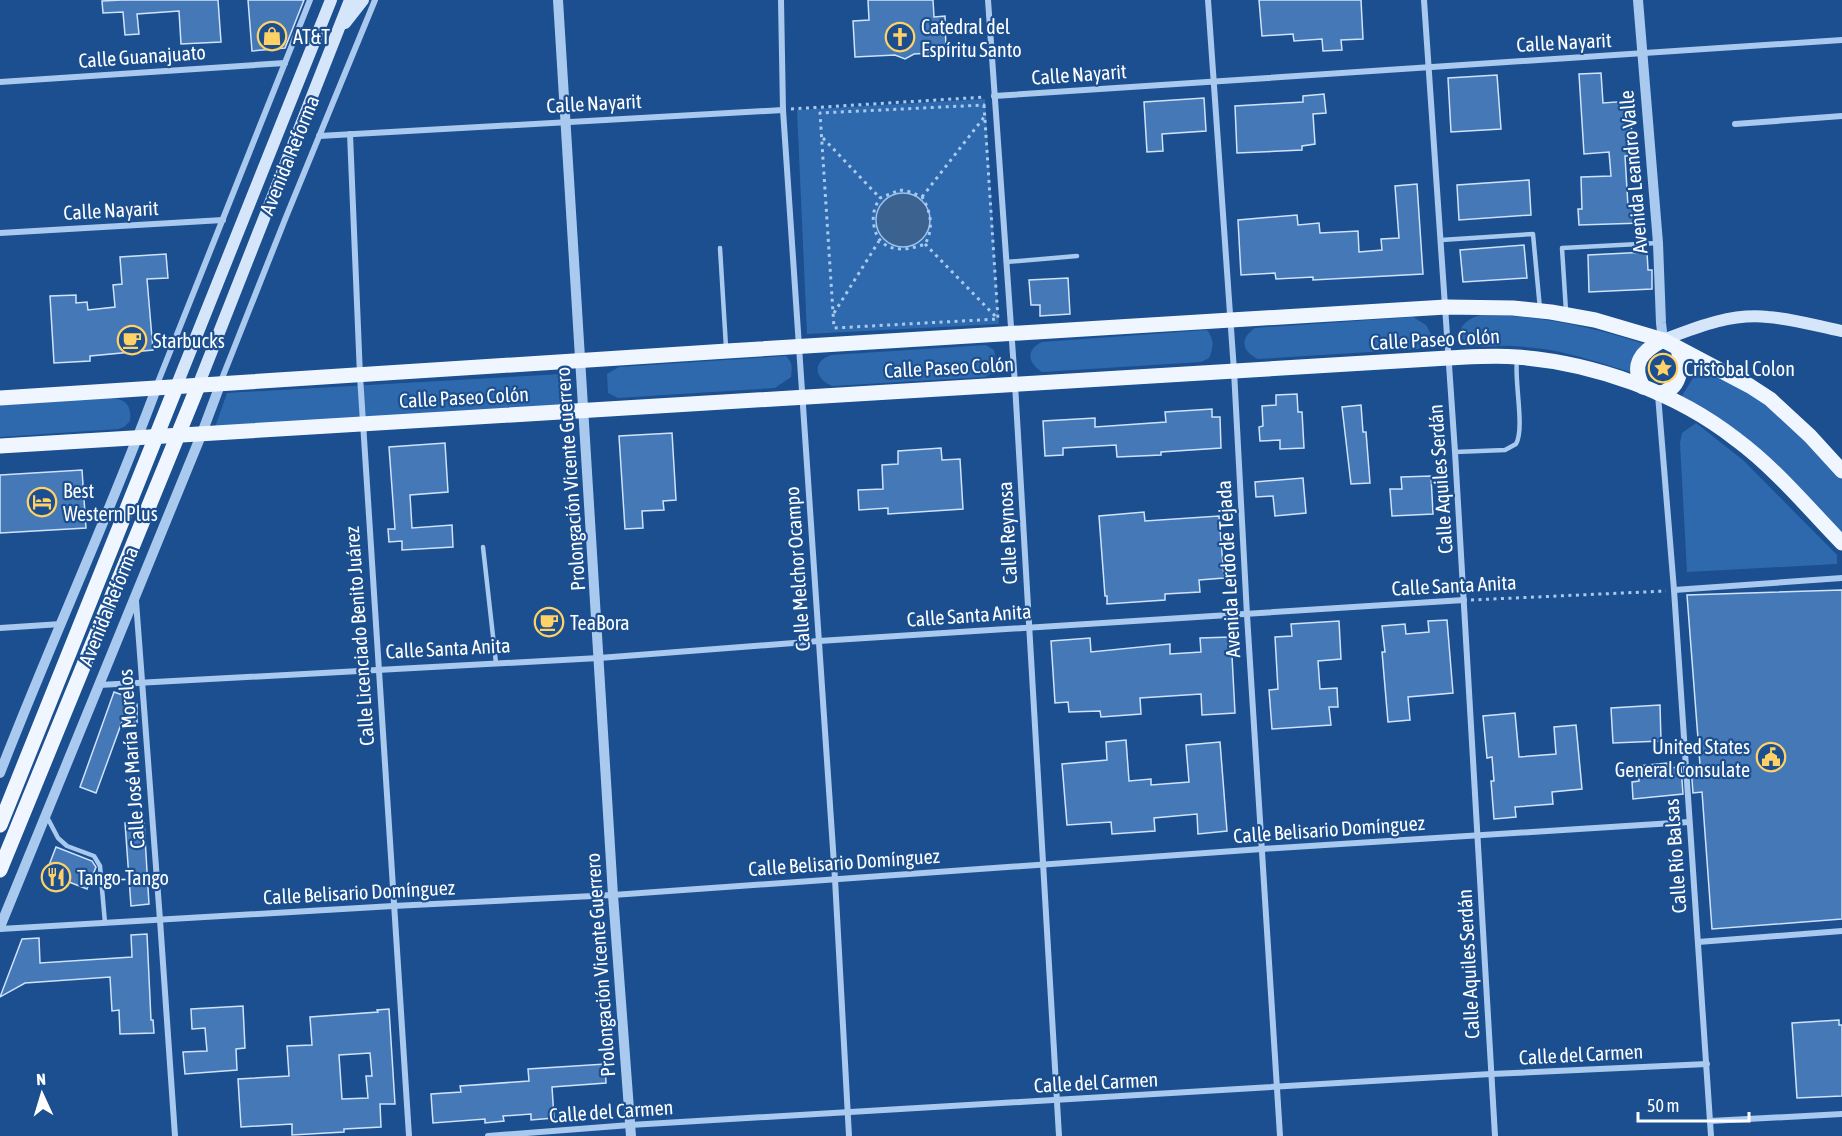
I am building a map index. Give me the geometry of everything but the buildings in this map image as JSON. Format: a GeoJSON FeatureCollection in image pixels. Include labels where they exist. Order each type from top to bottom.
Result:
{"type":"FeatureCollection","features":[{"type":"Feature","properties":{"kind":"main road","name":"Avenida Reforma"},"geometry":{"type":"LineString","coordinates":[[0,825],[331,0]]}},
{"type":"Feature","properties":{"kind":"main road","name":"Avenida Reforma"},"geometry":{"type":"LineString","coordinates":[[0,870],[179,434],[350,0]]}},
{"type":"Feature","properties":{"kind":"main road"},"geometry":{"type":"LineString","coordinates":[[337,33],[363,0]]}},
{"type":"Feature","properties":{"kind":"main road","name":"Calle Paseo Colón"},"geometry":{"type":"LineString","coordinates":[[0,398],[1446,307],[1513,308],[1566,314],[1611,324],[1663,340],[1770,399],[1804,430],[1842,471]]}},
{"type":"Feature","properties":{"kind":"main road"},"geometry":{"type":"LineString","coordinates":[[1678,349],[1681,360],[1679,378],[1669,390],[1651,390],[1638,375],[1639,362],[1644,352],[1663,340],[1702,325],[1748,317],[1767,317],[1842,331]]}},
{"type":"Feature","properties":{"kind":"main road","name":"Calle Paseo Colón"},"geometry":{"type":"LineString","coordinates":[[0,446],[1448,358],[1517,357],[1568,365],[1651,390],[1700,415],[1739,441],[1776,475],[1842,543]]}},
{"type":"Feature","properties":{"kind":"street","name":"Avenida Reforma"},"geometry":{"type":"LineString","coordinates":[[0,773],[138,436],[310,0]]}},
{"type":"Feature","properties":{"kind":"street","name":"Avenida Reforma"},"geometry":{"type":"LineString","coordinates":[[0,928],[202,433],[375,0]]}},
{"type":"Feature","properties":{"kind":"street","name":"Prolongación Vicente Guerrero"},"geometry":{"type":"LineString","coordinates":[[558,0],[613,895],[630,1131]]}},
{"type":"Feature","properties":{"kind":"street","name":"Calle Melchor Ocampo"},"geometry":{"type":"LineString","coordinates":[[781,0],[783,110],[835,879],[849,1136]]}},
{"type":"Feature","properties":{"kind":"street","name":"Calle Reynosa"},"geometry":{"type":"LineString","coordinates":[[988,0],[1015,384],[1059,1136]]}},
{"type":"Feature","properties":{"kind":"street","name":"Avenida Lerdo de Tejada"},"geometry":{"type":"LineString","coordinates":[[1208,0],[1231,320],[1280,1136]]}},
{"type":"Feature","properties":{"kind":"street","name":"Calle Aquiles Serdán"},"geometry":{"type":"LineString","coordinates":[[1424,0],[1446,307],[1495,1136]]}},
{"type":"Feature","properties":{"kind":"street","name":"Avenida Leandro Valle"},"geometry":{"type":"LineString","coordinates":[[1638,0],[1658,243],[1663,340]]}},
{"type":"Feature","properties":{"kind":"street","name":"Calle Nayarit"},"geometry":{"type":"LineString","coordinates":[[994,96],[1842,40]]}},
{"type":"Feature","properties":{"kind":"street","name":"Calle Guanajuato"},"geometry":{"type":"LineString","coordinates":[[0,82],[285,63]]}},
{"type":"Feature","properties":{"kind":"street","name":"Calle Nayarit"},"geometry":{"type":"LineString","coordinates":[[319,136],[783,110]]}},
{"type":"Feature","properties":{"kind":"street"},"geometry":{"type":"LineString","coordinates":[[1735,124],[1842,116]]}},
{"type":"Feature","properties":{"kind":"street","name":"Calle Licenciado Benito Juárez"},"geometry":{"type":"LineString","coordinates":[[350,134],[360,376],[409,1136]]}},
{"type":"Feature","properties":{"kind":"street","name":"Calle Nayarit"},"geometry":{"type":"LineString","coordinates":[[0,233],[224,220]]}},
{"type":"Feature","properties":{"kind":"street","name":"Calle Río Balsas"},"geometry":{"type":"LineString","coordinates":[[1651,390],[1674,590],[1711,1136]]}},
{"type":"Feature","properties":{"kind":"street"},"geometry":{"type":"LineString","coordinates":[[1674,590],[1842,578]]}},
{"type":"Feature","properties":{"kind":"street","name":"Calle José María Morelos"},"geometry":{"type":"LineString","coordinates":[[135,594],[175,1136]]}},
{"type":"Feature","properties":{"kind":"street","name":"Calle Santa Anita"},"geometry":{"type":"LineString","coordinates":[[98,685],[378,668],[599,658],[819,641],[1464,600]]}},
{"type":"Feature","properties":{"kind":"street"},"geometry":{"type":"LineString","coordinates":[[0,628],[61,624]]}},
{"type":"Feature","properties":{"kind":"street","name":"Calle Belisario Domínguez"},"geometry":{"type":"LineString","coordinates":[[0,928],[613,895],[1262,849],[1689,822]]}},
{"type":"Feature","properties":{"kind":"street"},"geometry":{"type":"LineString","coordinates":[[1698,942],[1842,932]]}},
{"type":"Feature","properties":{"kind":"street","name":"Calle del Carmen"},"geometry":{"type":"LineString","coordinates":[[488,1136],[630,1131],[1056,1100],[1491,1074],[1707,1064]]}},
{"type":"Feature","properties":{"kind":"street"},"geometry":{"type":"LineString","coordinates":[[1710,1121],[1842,1114]]}},
{"type":"Feature","properties":{"kind":"lane"},"geometry":{"type":"LineString","coordinates":[[1441,240],[1533,234],[1540,310]]}},
{"type":"Feature","properties":{"kind":"lane"},"geometry":{"type":"LineString","coordinates":[[1566,314],[1562,248],[1658,243]]}},
{"type":"Feature","properties":{"kind":"lane"},"geometry":{"type":"LineString","coordinates":[[720,248],[727,351]]}},
{"type":"Feature","properties":{"kind":"lane"},"geometry":{"type":"LineString","coordinates":[[1006,262],[1077,256]]}},
{"type":"Feature","properties":{"kind":"lane"},"geometry":{"type":"LineString","coordinates":[[1455,452],[1504,450],[1516,444],[1519,432],[1515,372],[1517,357]]}},
{"type":"Feature","properties":{"kind":"lane"},"geometry":{"type":"LineString","coordinates":[[483,547],[496,663]]}},
{"type":"Feature","properties":{"kind":"lane"},"geometry":{"type":"LineString","coordinates":[[46,814],[58,838],[67,846],[94,856],[100,866],[105,923]]}},
{"type":"Feature","properties":{"kind":"path"},"geometry":{"type":"LineString","coordinates":[[783,110],[994,96]]}},
{"type":"Feature","properties":{"kind":"path"},"geometry":{"type":"LineString","coordinates":[[984,105],[998,319],[834,328],[820,113],[984,105]]}},
{"type":"Feature","properties":{"kind":"path"},"geometry":{"type":"LineString","coordinates":[[922,197],[985,116]]}},
{"type":"Feature","properties":{"kind":"path"},"geometry":{"type":"LineString","coordinates":[[822,136],[880,198]]}},
{"type":"Feature","properties":{"kind":"path"},"geometry":{"type":"LineString","coordinates":[[900,190],[922,197],[930,215],[931,228],[925,244],[897,249],[887,247],[879,241],[873,214],[880,198],[900,190]]}},
{"type":"Feature","properties":{"kind":"path"},"geometry":{"type":"LineString","coordinates":[[833,314],[879,241]]}},
{"type":"Feature","properties":{"kind":"path"},"geometry":{"type":"LineString","coordinates":[[925,244],[998,319]]}},
{"type":"Feature","properties":{"kind":"path","name":"Calle Santa Anita"},"geometry":{"type":"LineString","coordinates":[[1464,600],[1674,590]]}},
{"type":"Feature","properties":{"kind":"shaded area"},"geometry":{"type":"Polygon","coordinates":[[[985,99],[999,324],[807,334],[797,110],[985,99]]]}},
{"type":"Feature","properties":{"kind":"shaded area"},"geometry":{"type":"Polygon","coordinates":[[[903,193],[913,195],[922,201],[928,210],[930,220],[928,230],[922,239],[913,245],[903,247],[893,245],[884,239],[878,230],[876,220],[878,210],[884,201],[893,195],[903,193]]]}},
{"type":"Feature","properties":{"kind":"shaded area"},"geometry":{"type":"Polygon","coordinates":[[[1481,315],[1543,319],[1604,332],[1644,344],[1631,372],[1550,350],[1513,346],[1486,347],[1471,344],[1461,337],[1461,328],[1469,320],[1481,315]]]}},
{"type":"Feature","properties":{"kind":"shaded area"},"geometry":{"type":"Polygon","coordinates":[[[1413,317],[1426,325],[1432,336],[1430,342],[1418,349],[1258,359],[1248,352],[1244,344],[1247,336],[1255,328],[1413,317]]]}},
{"type":"Feature","properties":{"kind":"shaded area"},"geometry":{"type":"Polygon","coordinates":[[[1207,330],[1212,340],[1212,350],[1209,358],[1201,362],[1042,372],[1034,365],[1030,357],[1033,349],[1042,342],[1207,330]]]}},
{"type":"Feature","properties":{"kind":"shaded area"},"geometry":{"type":"Polygon","coordinates":[[[986,345],[994,350],[997,366],[985,377],[832,386],[822,379],[818,370],[820,362],[831,355],[986,345]]]}},
{"type":"Feature","properties":{"kind":"shaded area"},"geometry":{"type":"Polygon","coordinates":[[[786,356],[792,366],[791,377],[775,388],[618,398],[608,393],[607,374],[619,367],[786,356]]]}},
{"type":"Feature","properties":{"kind":"shaded area"},"geometry":{"type":"Polygon","coordinates":[[[1700,361],[1770,399],[1842,471],[1842,542],[1761,456],[1680,399],[1700,361]]]}},
{"type":"Feature","properties":{"kind":"shaded area"},"geometry":{"type":"Polygon","coordinates":[[[562,374],[564,405],[214,430],[227,393],[562,374]]]}},
{"type":"Feature","properties":{"kind":"shaded area"},"geometry":{"type":"Polygon","coordinates":[[[118,399],[128,406],[130,421],[124,427],[0,437],[0,405],[118,399]]]}},
{"type":"Feature","properties":{"kind":"shaded area"},"geometry":{"type":"Polygon","coordinates":[[[1696,423],[1743,460],[1837,555],[1837,564],[1687,572],[1680,443],[1682,433],[1696,423]]]}},
{"type":"Feature","properties":{"kind":"place","name":"AT&T"},"geometry":{"type":"Point","coordinates":[272,36]}},
{"type":"Feature","properties":{"kind":"place","name":"Catedral del Espíritu Santo"},"geometry":{"type":"Point","coordinates":[900,37]}},
{"type":"Feature","properties":{"kind":"place","name":"Starbucks"},"geometry":{"type":"Point","coordinates":[132,340]}},
{"type":"Feature","properties":{"kind":"place","name":"Cristobal Colon"},"geometry":{"type":"Point","coordinates":[1663,368]}},
{"type":"Feature","properties":{"kind":"place","name":"Best Western Plus"},"geometry":{"type":"Point","coordinates":[42,502]}},
{"type":"Feature","properties":{"kind":"place","name":"TeaBora"},"geometry":{"type":"Point","coordinates":[549,622]}},
{"type":"Feature","properties":{"kind":"place","name":"United States General Consulate"},"geometry":{"type":"Point","coordinates":[1771,757]}},
{"type":"Feature","properties":{"kind":"place","name":"Tango-Tango"},"geometry":{"type":"Point","coordinates":[56,877]}}]}
